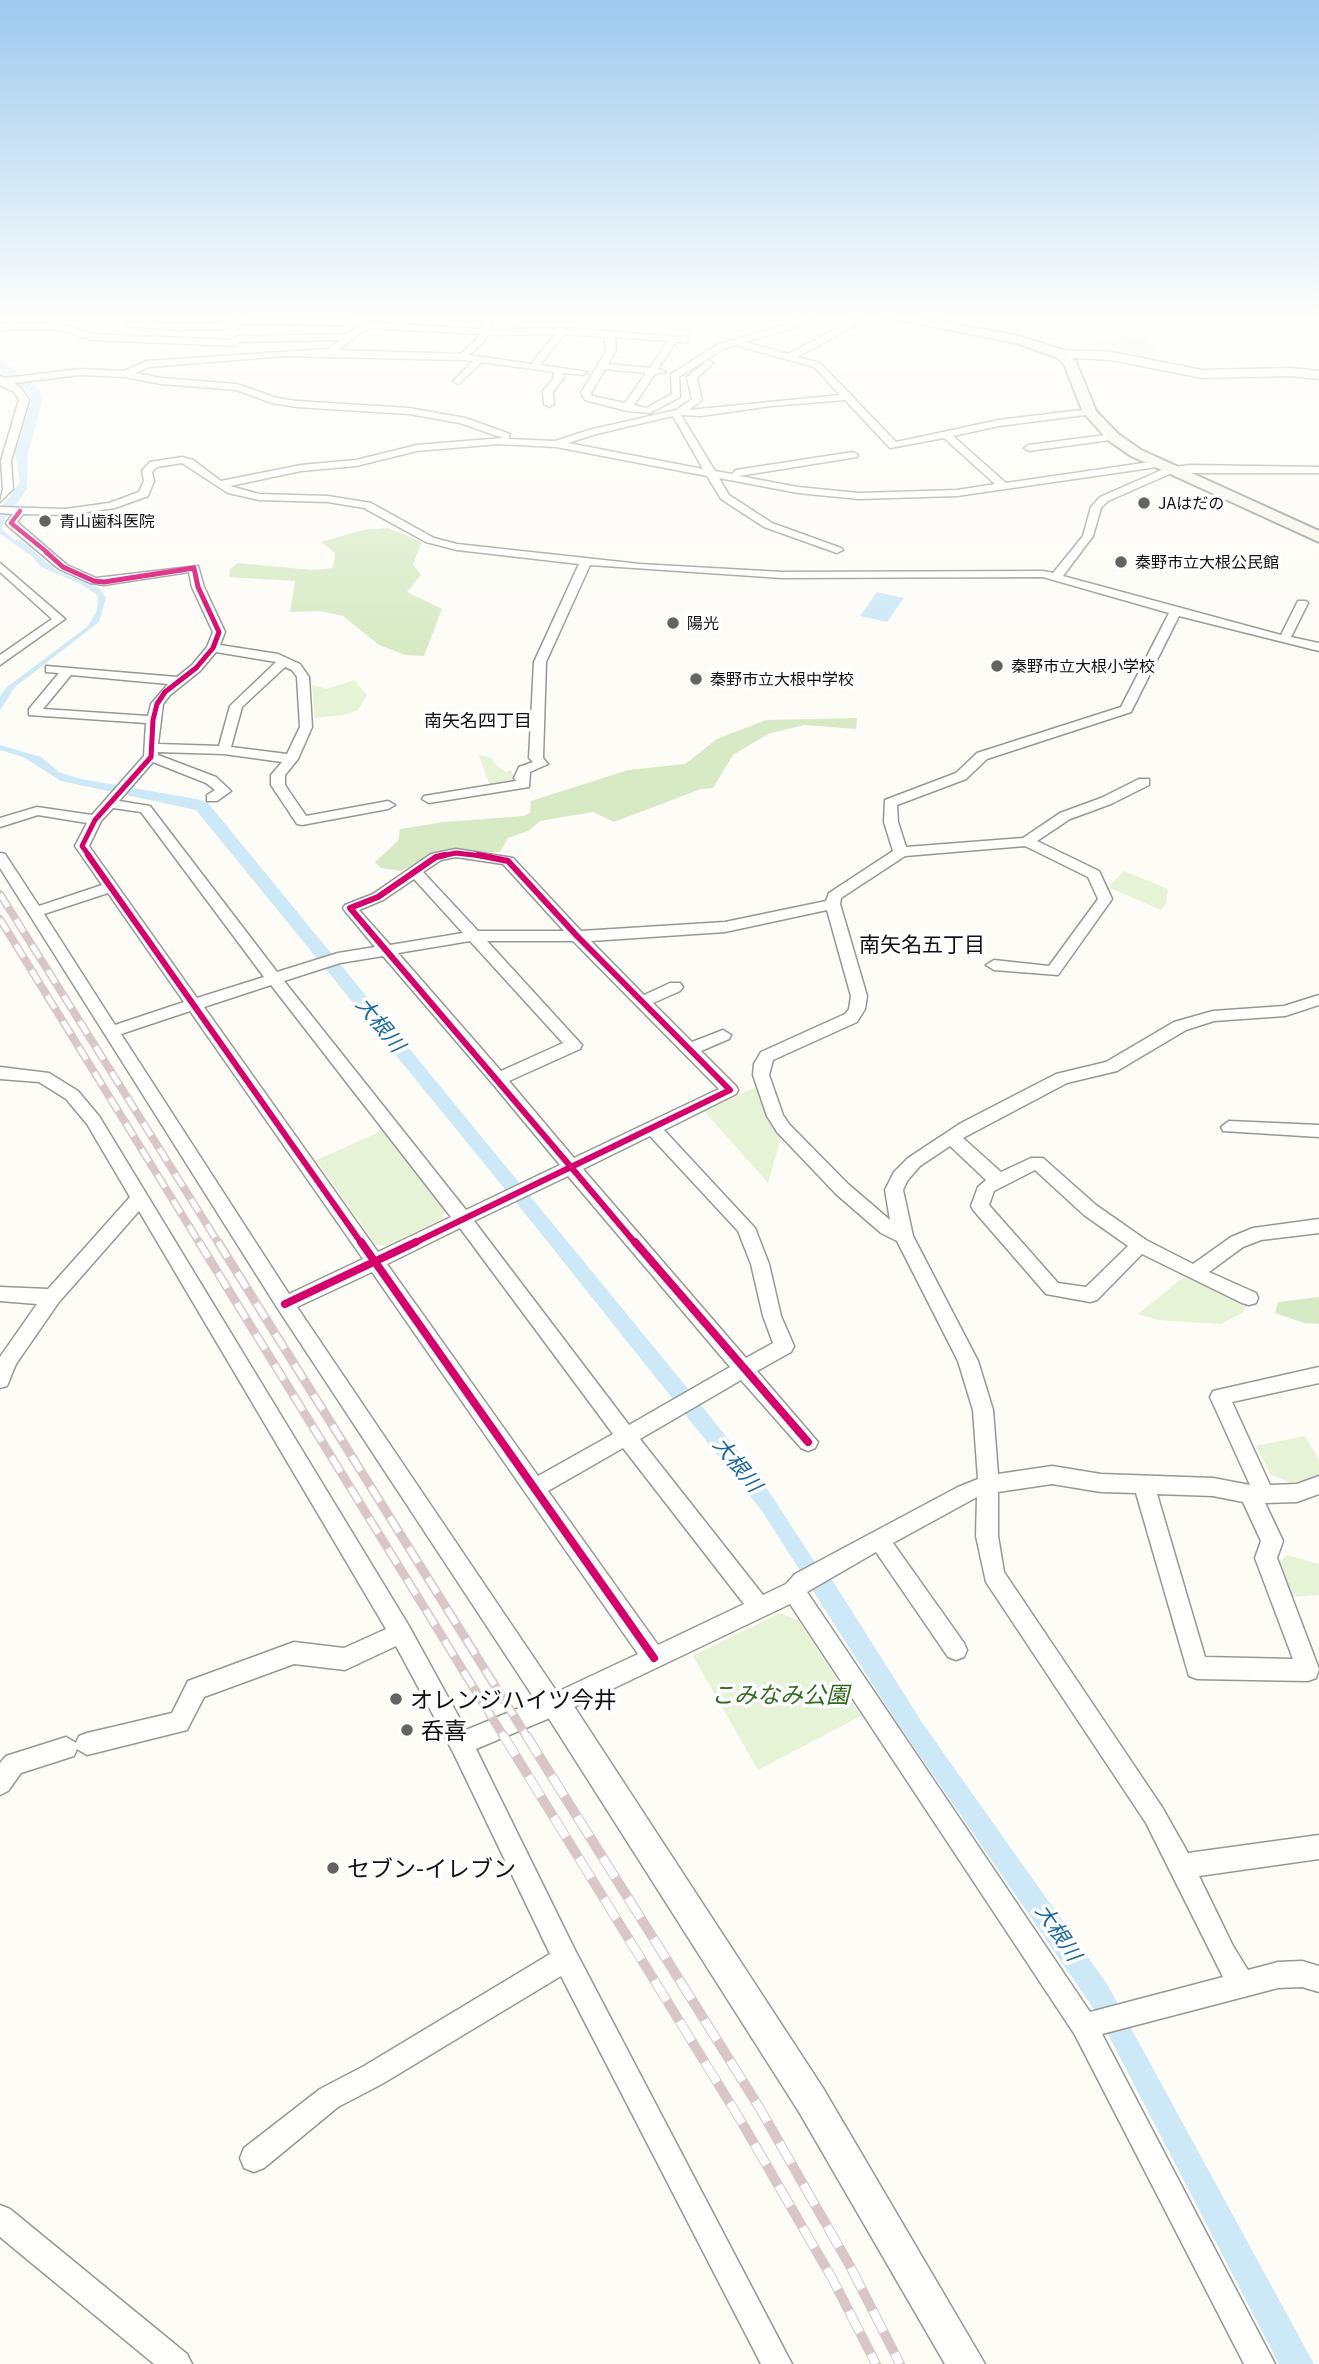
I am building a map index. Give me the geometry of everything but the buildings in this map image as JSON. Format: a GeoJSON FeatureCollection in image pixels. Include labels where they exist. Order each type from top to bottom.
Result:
{"type":"FeatureCollection","features":[{"type":"Feature","properties":{"kind":"main road"},"geometry":{"type":"LineString","coordinates":[[1101,424],[1113,437],[1164,467],[1319,537]]}},
{"type":"Feature","properties":{"kind":"street"},"geometry":{"type":"LineString","coordinates":[[0,499],[8,489],[6,461],[17,424]]}},
{"type":"Feature","properties":{"kind":"street"},"geometry":{"type":"LineString","coordinates":[[472,424],[523,441]]}},
{"type":"Feature","properties":{"kind":"street"},"geometry":{"type":"LineString","coordinates":[[556,444],[627,424]]}},
{"type":"Feature","properties":{"kind":"street"},"geometry":{"type":"LineString","coordinates":[[684,424],[725,497],[768,525],[836,550]]}},
{"type":"Feature","properties":{"kind":"street"},"geometry":{"type":"LineString","coordinates":[[874,424],[894,446],[993,424]]}},
{"type":"Feature","properties":{"kind":"street"},"geometry":{"type":"LineString","coordinates":[[946,435],[1004,487]]}},
{"type":"Feature","properties":{"kind":"street"},"geometry":{"type":"LineString","coordinates":[[1029,447],[1113,437]]}},
{"type":"Feature","properties":{"kind":"street"},"geometry":{"type":"LineString","coordinates":[[219,485],[301,468],[356,463],[417,447],[464,442],[523,441],[556,444],[798,490],[850,495],[917,496],[1164,467],[1319,470]]}},
{"type":"Feature","properties":{"kind":"street"},"geometry":{"type":"LineString","coordinates":[[712,474],[749,473],[754,470],[853,455]]}},
{"type":"Feature","properties":{"kind":"street"},"geometry":{"type":"LineString","coordinates":[[0,510],[81,511],[129,500],[144,494],[149,481],[147,471],[164,461],[189,462],[219,485],[251,496],[328,499],[367,505],[442,544],[639,567],[782,575],[1057,576],[1176,611],[1319,647]]}},
{"type":"Feature","properties":{"kind":"street"},"geometry":{"type":"LineString","coordinates":[[1057,576],[1088,536],[1096,507],[1104,499],[1164,467]]}},
{"type":"Feature","properties":{"kind":"street"},"geometry":{"type":"LineString","coordinates":[[17,511],[11,523],[63,567],[94,581],[104,582],[194,568],[198,587],[219,632],[214,648],[181,681],[165,692],[157,704],[153,720],[152,752],[130,782],[95,820],[82,846],[377,1261],[654,1658]]}},
{"type":"Feature","properties":{"kind":"street"},"geometry":{"type":"LineString","coordinates":[[429,799],[524,784],[521,778],[524,770],[541,764],[536,758],[540,662],[586,561]]}},
{"type":"Feature","properties":{"kind":"street"},"geometry":{"type":"LineString","coordinates":[[0,566],[59,619],[2,655]]}},
{"type":"Feature","properties":{"kind":"street"},"geometry":{"type":"LineString","coordinates":[[1284,640],[1299,608],[1314,618]]}},
{"type":"Feature","properties":{"kind":"street"},"geometry":{"type":"LineString","coordinates":[[901,852],[891,821],[890,803],[961,776],[982,756],[1126,709],[1176,611]]}},
{"type":"Feature","properties":{"kind":"street"},"geometry":{"type":"LineString","coordinates":[[214,648],[284,661],[296,667],[303,677],[306,727],[291,759],[278,775],[278,785],[302,821],[388,805]]}},
{"type":"Feature","properties":{"kind":"street"},"geometry":{"type":"LineString","coordinates":[[224,750],[236,706],[284,661]]}},
{"type":"Feature","properties":{"kind":"street"},"geometry":{"type":"LineString","coordinates":[[50,669],[181,681]]}},
{"type":"Feature","properties":{"kind":"street"},"geometry":{"type":"LineString","coordinates":[[68,670],[34,712],[153,720]]}},
{"type":"Feature","properties":{"kind":"street"},"geometry":{"type":"LineString","coordinates":[[152,752],[224,750],[291,759]]}},
{"type":"Feature","properties":{"kind":"street"},"geometry":{"type":"LineString","coordinates":[[152,752],[211,780],[224,791],[212,798]]}},
{"type":"Feature","properties":{"kind":"street"},"geometry":{"type":"LineString","coordinates":[[904,1236],[887,1228],[842,1189],[783,1128],[775,1116],[761,1075],[762,1064],[767,1056],[851,1018],[857,1009],[859,996],[833,904],[834,896],[901,852],[1027,842],[1065,816],[1144,782]]}},
{"type":"Feature","properties":{"kind":"street"},"geometry":{"type":"LineString","coordinates":[[113,802],[145,809],[759,1607]]}},
{"type":"Feature","properties":{"kind":"street"},"geometry":{"type":"LineString","coordinates":[[0,823],[37,811],[95,820]]}},
{"type":"Feature","properties":{"kind":"street"},"geometry":{"type":"LineString","coordinates":[[994,965],[1053,971],[1105,900],[1094,874],[1027,842]]}},
{"type":"Feature","properties":{"kind":"street"},"geometry":{"type":"LineString","coordinates":[[285,1304],[377,1261],[505,1198],[571,1167],[730,1090],[577,936],[508,861],[473,853],[436,857],[378,897],[350,908],[498,1079],[571,1167],[743,1369],[808,1442]]}},
{"type":"Feature","properties":{"kind":"street"},"geometry":{"type":"LineString","coordinates":[[0,856],[285,1304],[554,1705],[811,2100],[966,2364]]}},
{"type":"Feature","properties":{"kind":"street"},"geometry":{"type":"LineString","coordinates":[[414,871],[574,1045],[498,1079]]}},
{"type":"Feature","properties":{"kind":"street"},"geometry":{"type":"LineString","coordinates":[[35,912],[111,887]]}},
{"type":"Feature","properties":{"kind":"street"},"geometry":{"type":"LineString","coordinates":[[113,1031],[346,957],[474,936],[577,936],[725,927],[833,904]]}},
{"type":"Feature","properties":{"kind":"street"},"geometry":{"type":"LineString","coordinates":[[642,1002],[675,987]]}},
{"type":"Feature","properties":{"kind":"street"},"geometry":{"type":"LineString","coordinates":[[1242,1984],[1224,1955],[1182,1866],[1154,1815],[994,1575],[986,1536],[988,1484],[983,1410],[968,1361],[904,1236],[894,1190],[900,1177],[914,1162],[967,1127],[1062,1078],[1111,1067],[1180,1026],[1213,1016],[1284,1011],[1319,1000]]}},
{"type":"Feature","properties":{"kind":"street"},"geometry":{"type":"LineString","coordinates":[[691,1050],[723,1035]]}},
{"type":"Feature","properties":{"kind":"street"},"geometry":{"type":"LineString","coordinates":[[0,1073],[43,1077],[72,1094],[93,1120],[140,1198],[401,1633],[461,1744],[566,1959],[777,2364]]}},
{"type":"Feature","properties":{"kind":"street"},"geometry":{"type":"LineString","coordinates":[[1229,1127],[1319,1131]]}},
{"type":"Feature","properties":{"kind":"street"},"geometry":{"type":"LineString","coordinates":[[534,1489],[784,1346],[772,1316],[760,1264],[746,1228],[652,1128]]}},
{"type":"Feature","properties":{"kind":"street"},"geometry":{"type":"LineString","coordinates":[[952,1138],[1000,1182]]}},
{"type":"Feature","properties":{"kind":"street"},"geometry":{"type":"LineString","coordinates":[[1140,1245],[1090,1295],[1053,1289],[980,1206],[987,1187],[1037,1162],[1090,1210],[1140,1245],[1249,1298]]}},
{"type":"Feature","properties":{"kind":"street"},"geometry":{"type":"LineString","coordinates":[[0,1380],[8,1360],[52,1297],[140,1198]]}},
{"type":"Feature","properties":{"kind":"street"},"geometry":{"type":"LineString","coordinates":[[1194,1273],[1237,1242],[1259,1233],[1319,1226]]}},
{"type":"Feature","properties":{"kind":"street"},"geometry":{"type":"LineString","coordinates":[[0,1294],[52,1297]]}},
{"type":"Feature","properties":{"kind":"street"},"geometry":{"type":"LineString","coordinates":[[1143,1483],[1197,1668],[1308,1670],[1266,1558],[1272,1541],[1220,1397],[1319,1375]]}},
{"type":"Feature","properties":{"kind":"street"},"geometry":{"type":"LineString","coordinates":[[461,1744],[554,1705],[759,1607],[965,1493],[988,1484],[1052,1475],[1101,1483],[1213,1487],[1257,1494],[1297,1493],[1319,1485]]}},
{"type":"Feature","properties":{"kind":"street"},"geometry":{"type":"LineString","coordinates":[[880,1541],[956,1650]]}},
{"type":"Feature","properties":{"kind":"street"},"geometry":{"type":"LineString","coordinates":[[799,1586],[1091,2024],[1260,2364]]}},
{"type":"Feature","properties":{"kind":"street"},"geometry":{"type":"LineString","coordinates":[[0,1783],[14,1763],[179,1722],[196,1689],[294,1653],[345,1659],[401,1633]]}},
{"type":"Feature","properties":{"kind":"street"},"geometry":{"type":"LineString","coordinates":[[1182,1866],[1319,1847]]}},
{"type":"Feature","properties":{"kind":"street"},"geometry":{"type":"LineString","coordinates":[[254,2158],[329,2098],[373,2075],[566,1959]]}},
{"type":"Feature","properties":{"kind":"street"},"geometry":{"type":"LineString","coordinates":[[1091,2024],[1278,1975],[1302,1973],[1319,1979]]}},
{"type":"Feature","properties":{"kind":"street"},"geometry":{"type":"LineString","coordinates":[[0,2219],[177,2364]]}},
{"type":"Feature","properties":{"kind":"green space"},"geometry":{"type":"Polygon","coordinates":[[[388,528],[422,542],[413,564],[421,575],[407,592],[442,609],[424,656],[405,655],[379,645],[343,616],[320,611],[290,612],[295,581],[229,577],[230,569],[238,563],[312,570],[333,568],[335,553],[321,542],[363,530],[388,528]]]}},
{"type":"Feature","properties":{"kind":"green space"},"geometry":{"type":"Polygon","coordinates":[[[354,680],[367,695],[358,710],[344,715],[315,718],[312,685],[327,689],[354,680]]]}},
{"type":"Feature","properties":{"kind":"green space"},"geometry":{"type":"Polygon","coordinates":[[[857,718],[856,729],[804,725],[768,734],[733,755],[713,788],[701,789],[614,822],[593,812],[540,821],[528,831],[508,838],[500,852],[435,852],[401,871],[381,868],[375,862],[398,841],[400,829],[444,822],[523,816],[530,813],[531,801],[628,770],[685,764],[717,739],[766,720],[857,718]]]}},
{"type":"Feature","properties":{"kind":"green space"},"geometry":{"type":"Polygon","coordinates":[[[479,755],[492,758],[494,763],[506,772],[511,770],[515,779],[490,786],[479,755]]]}},
{"type":"Feature","properties":{"kind":"green space"},"geometry":{"type":"Polygon","coordinates":[[[1124,871],[1168,889],[1166,903],[1161,910],[1108,887],[1124,871]]]}},
{"type":"Feature","properties":{"kind":"green space"},"geometry":{"type":"Polygon","coordinates":[[[758,1086],[766,1115],[781,1138],[768,1183],[704,1111],[758,1086]]]}},
{"type":"Feature","properties":{"kind":"green space"},"geometry":{"type":"Polygon","coordinates":[[[384,1130],[445,1211],[442,1219],[386,1246],[376,1245],[316,1160],[384,1130]]]}},
{"type":"Feature","properties":{"kind":"green space"},"geometry":{"type":"Polygon","coordinates":[[[1186,1275],[1250,1303],[1242,1313],[1221,1324],[1158,1320],[1138,1314],[1186,1275]]]}},
{"type":"Feature","properties":{"kind":"green space"},"geometry":{"type":"Polygon","coordinates":[[[1319,1297],[1319,1324],[1304,1323],[1275,1313],[1278,1302],[1319,1297]]]}},
{"type":"Feature","properties":{"kind":"green space"},"geometry":{"type":"Polygon","coordinates":[[[1305,1436],[1319,1460],[1319,1476],[1295,1484],[1271,1475],[1256,1446],[1305,1436]]]}},
{"type":"Feature","properties":{"kind":"green space"},"geometry":{"type":"Polygon","coordinates":[[[1287,1555],[1319,1564],[1319,1595],[1292,1597],[1279,1562],[1287,1555]]]}},
{"type":"Feature","properties":{"kind":"green space","name":"こみなみ公園"},"geometry":{"type":"Polygon","coordinates":[[[780,1613],[798,1620],[861,1716],[758,1770],[693,1656],[780,1613]]]}},
{"type":"Feature","properties":{"kind":"water"},"geometry":{"type":"Polygon","coordinates":[[[24,424],[36,424],[28,453],[27,489],[2,524],[2,529],[14,540],[21,540],[57,571],[99,588],[106,598],[99,622],[15,687],[0,710],[0,696],[7,687],[87,627],[97,611],[98,596],[81,584],[41,567],[32,556],[0,534],[0,509],[20,482],[15,453],[24,424]]]}},
{"type":"Feature","properties":{"kind":"water"},"geometry":{"type":"Polygon","coordinates":[[[877,592],[904,598],[887,622],[860,616],[877,592]]]}},
{"type":"Feature","properties":{"kind":"water","name":"大根川"},"geometry":{"type":"Polygon","coordinates":[[[0,745],[41,757],[59,772],[81,779],[208,803],[689,1390],[764,1484],[816,1564],[831,1578],[923,1724],[1107,1984],[1314,2364],[1279,2364],[1098,2015],[896,1721],[762,1511],[535,1226],[196,810],[61,781],[23,757],[0,750],[0,745]]]}},
{"type":"Feature","properties":{"kind":"railway"},"geometry":{"type":"LineString","coordinates":[[0,894],[219,1244]]}},
{"type":"Feature","properties":{"kind":"railway"},"geometry":{"type":"LineString","coordinates":[[0,919],[200,1244]]}},
{"type":"Feature","properties":{"kind":"railway"},"geometry":{"type":"LineString","coordinates":[[199,1242],[504,1737]]}},
{"type":"Feature","properties":{"kind":"railway"},"geometry":{"type":"LineString","coordinates":[[218,1242],[527,1737]]}},
{"type":"Feature","properties":{"kind":"railway"},"geometry":{"type":"LineString","coordinates":[[503,1735],[741,2121],[832,2278],[876,2364]]}},
{"type":"Feature","properties":{"kind":"railway"},"geometry":{"type":"LineString","coordinates":[[526,1735],[759,2107],[850,2266],[900,2364]]}},
{"type":"Feature","properties":{"kind":"cycle path"},"geometry":{"type":"LineString","coordinates":[[20,511],[11,523],[63,567],[94,581],[104,582],[194,568],[198,587],[219,632],[213,648],[196,668],[165,692],[157,704],[153,720],[151,757],[95,820],[82,846],[654,1658]]}},
{"type":"Feature","properties":{"kind":"cycle path"},"geometry":{"type":"LineString","coordinates":[[285,1304],[377,1261],[505,1198],[571,1167],[730,1090],[577,936],[508,861],[456,853],[436,857],[378,897],[350,908],[498,1079],[571,1167],[743,1369],[808,1442]]}},
{"type":"Feature","properties":{"kind":"place","name":"JAはだの"},"geometry":{"type":"Point","coordinates":[1144,503]}},
{"type":"Feature","properties":{"kind":"place","name":"青山歯科医院"},"geometry":{"type":"Point","coordinates":[45,521]}},
{"type":"Feature","properties":{"kind":"place","name":"秦野市立大根公民館"},"geometry":{"type":"Point","coordinates":[1121,562]}},
{"type":"Feature","properties":{"kind":"place","name":"陽光"},"geometry":{"type":"Point","coordinates":[673,623]}},
{"type":"Feature","properties":{"kind":"place","name":"秦野市立大根小学校"},"geometry":{"type":"Point","coordinates":[997,666]}},
{"type":"Feature","properties":{"kind":"place","name":"秦野市立大根中学校"},"geometry":{"type":"Point","coordinates":[696,679]}},
{"type":"Feature","properties":{"kind":"place","name":"オレンジハイツ今井"},"geometry":{"type":"Point","coordinates":[396,1699]}},
{"type":"Feature","properties":{"kind":"place","name":"呑喜"},"geometry":{"type":"Point","coordinates":[407,1730]}},
{"type":"Feature","properties":{"kind":"place","name":"セブン-イレブン"},"geometry":{"type":"Point","coordinates":[333,1868]}},
{"type":"Feature","properties":{"kind":"district","name":"南矢名四丁目"},"geometry":{"type":"Point","coordinates":[478,720]}},
{"type":"Feature","properties":{"kind":"district","name":"南矢名五丁目"},"geometry":{"type":"Point","coordinates":[922,944]}}]}
